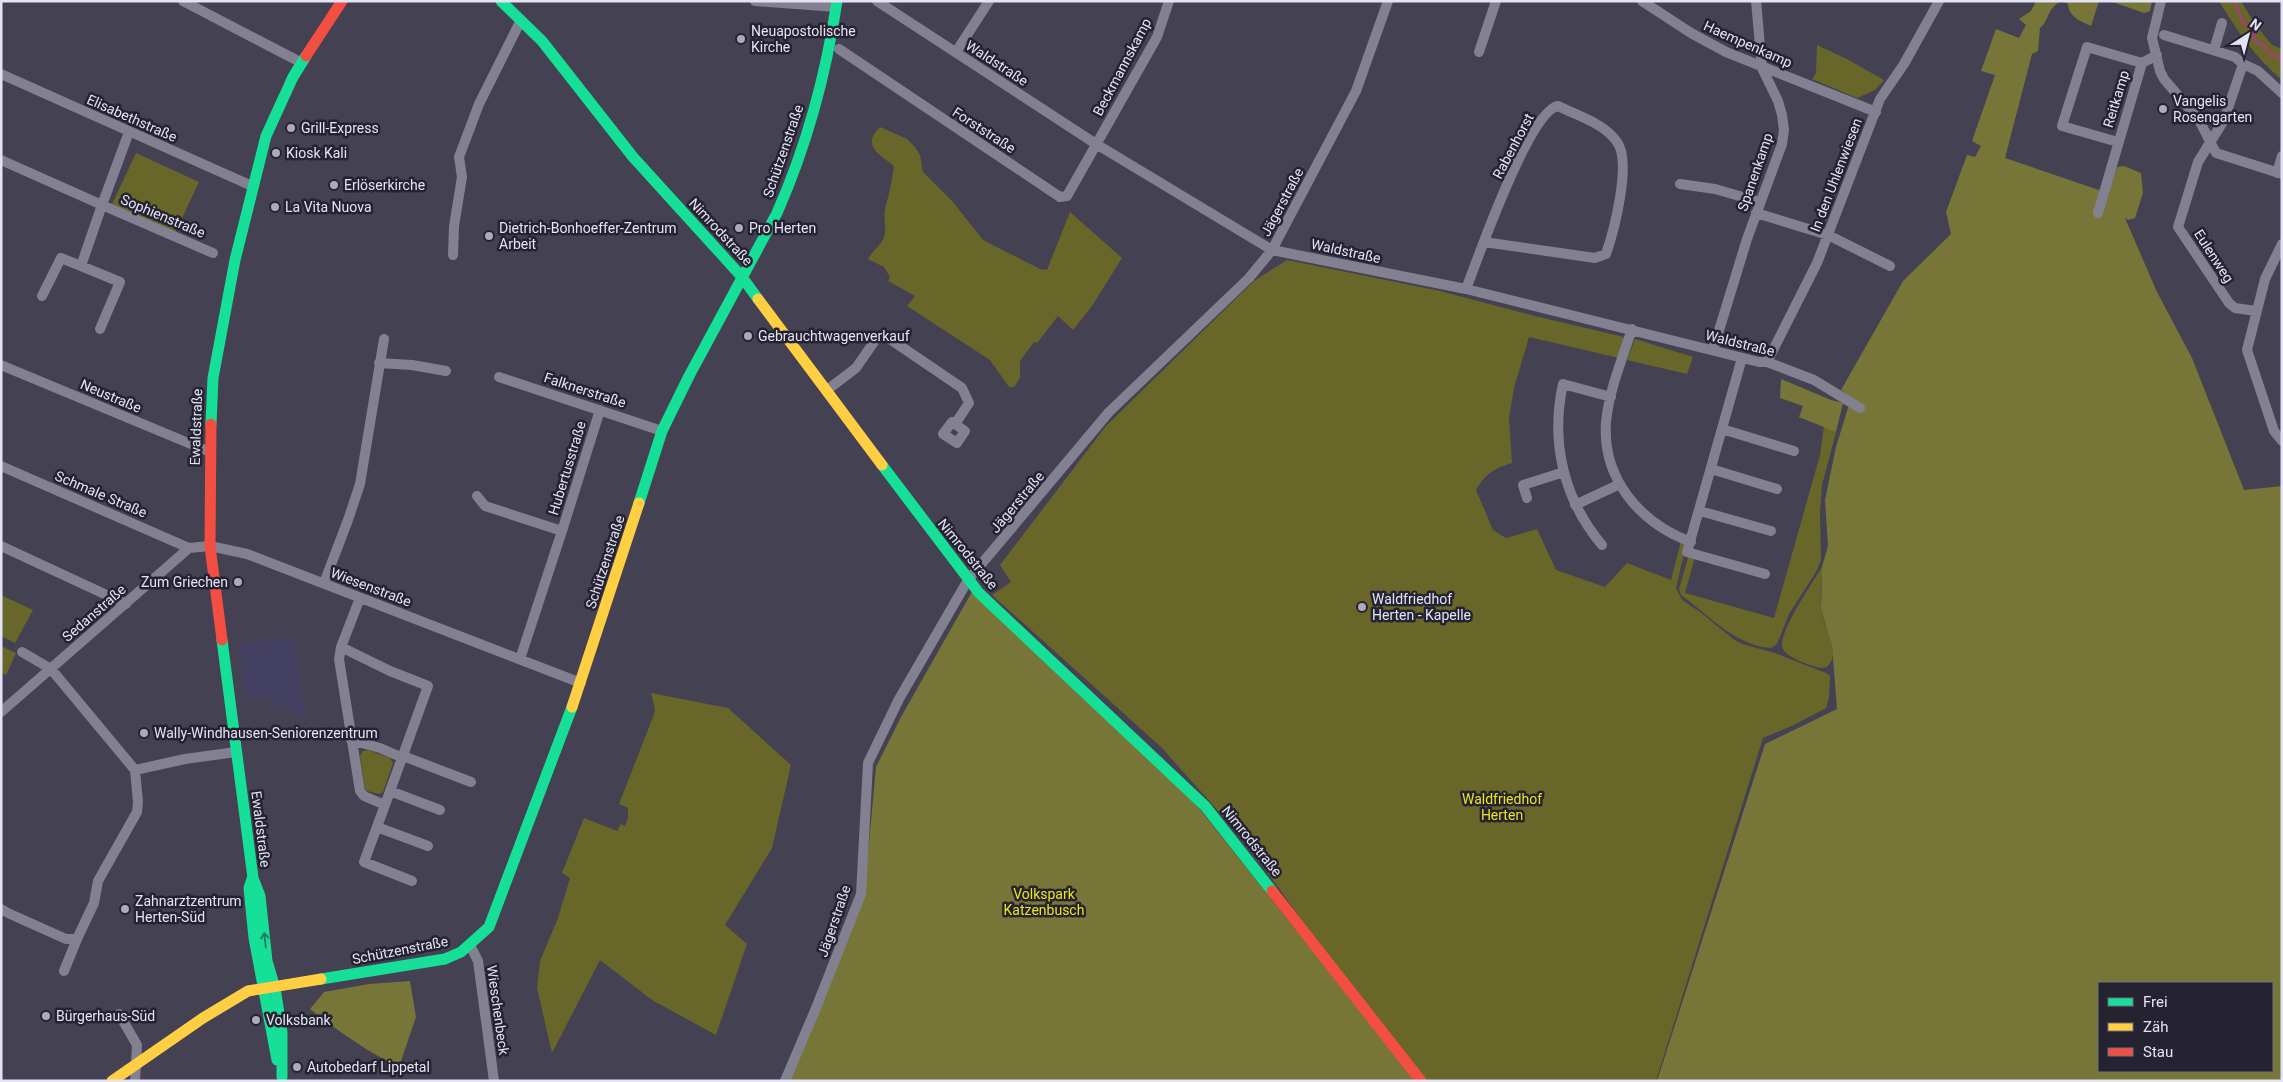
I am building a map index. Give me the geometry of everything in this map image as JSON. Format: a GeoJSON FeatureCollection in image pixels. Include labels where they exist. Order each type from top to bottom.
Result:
{"type":"FeatureCollection","features":[{"type":"Feature","properties":{"kind":"main road","name":"Ewaldstraße"},"geometry":{"type":"LineString","coordinates":[[282,1079],[275,1055],[270,988],[254,938],[249,888],[253,878],[210,546],[210,452],[213,378],[218,340],[252,186],[266,136],[278,105],[302,63],[342,1]]}},
{"type":"Feature","properties":{"kind":"main road","name":"Nimrodstraße"},"geometry":{"type":"LineString","coordinates":[[502,1],[559,62],[632,157],[742,277],[968,580],[990,605],[1168,769],[1205,806],[1421,1081]]}},
{"type":"Feature","properties":{"kind":"main road","name":"Schützenstraße"},"geometry":{"type":"LineString","coordinates":[[270,988],[438,960],[461,952],[489,927],[496,913],[581,684],[662,431],[689,376],[777,213],[791,180],[831,44],[836,4]]}},
{"type":"Feature","properties":{"kind":"main road"},"geometry":{"type":"LineString","coordinates":[[112,1081],[202,1018],[239,995],[270,988]]}},
{"type":"Feature","properties":{"kind":"street"},"geometry":{"type":"LineString","coordinates":[[183,1],[302,63]]}},
{"type":"Feature","properties":{"kind":"street"},"geometry":{"type":"LineString","coordinates":[[755,1],[836,4]]}},
{"type":"Feature","properties":{"kind":"street","name":"Waldstraße"},"geometry":{"type":"LineString","coordinates":[[877,1],[1096,144],[1272,250],[1466,289],[1742,358],[1766,362],[1814,380],[1860,408]]}},
{"type":"Feature","properties":{"kind":"street"},"geometry":{"type":"LineString","coordinates":[[956,52],[989,1]]}},
{"type":"Feature","properties":{"kind":"street","name":"Beckmannskamp"},"geometry":{"type":"LineString","coordinates":[[1096,144],[1157,37],[1169,1]]}},
{"type":"Feature","properties":{"kind":"street","name":"Jägerstraße"},"geometry":{"type":"LineString","coordinates":[[785,1081],[861,894],[868,763],[899,699],[968,580],[1109,412],[1248,278],[1272,250],[1356,91],[1388,1]]}},
{"type":"Feature","properties":{"kind":"street"},"geometry":{"type":"LineString","coordinates":[[1479,52],[1496,1]]}},
{"type":"Feature","properties":{"kind":"street","name":"Haempenkamp"},"geometry":{"type":"LineString","coordinates":[[1642,1],[1691,34],[1762,68],[1807,83],[1876,112]]}},
{"type":"Feature","properties":{"kind":"street","name":"Spanenkamp"},"geometry":{"type":"LineString","coordinates":[[1713,350],[1756,213],[1782,144],[1784,130],[1778,101],[1762,68],[1756,1]]}},
{"type":"Feature","properties":{"kind":"street","name":"In den Uhlenwiesen"},"geometry":{"type":"LineString","coordinates":[[1766,362],[1816,263],[1880,100],[1904,64],[1939,1]]}},
{"type":"Feature","properties":{"kind":"street"},"geometry":{"type":"LineString","coordinates":[[2162,1],[2153,31],[2160,71],[2164,79],[2199,120],[2211,140],[2216,153],[2279,173],[2282,156]]}},
{"type":"Feature","properties":{"kind":"street"},"geometry":{"type":"LineString","coordinates":[[453,255],[454,226],[462,177],[459,157],[479,104],[521,20]]}},
{"type":"Feature","properties":{"kind":"street"},"geometry":{"type":"LineString","coordinates":[[2214,50],[2222,23]]}},
{"type":"Feature","properties":{"kind":"street"},"geometry":{"type":"LineString","coordinates":[[2164,35],[2236,57],[2244,64],[2258,71],[2282,93]]}},
{"type":"Feature","properties":{"kind":"street"},"geometry":{"type":"LineString","coordinates":[[2118,142],[2062,126],[2087,47],[2142,63]]}},
{"type":"Feature","properties":{"kind":"street","name":"Forststraße"},"geometry":{"type":"LineString","coordinates":[[838,48],[1060,196],[1067,196],[1096,144]]}},
{"type":"Feature","properties":{"kind":"street","name":"Reitkamp"},"geometry":{"type":"LineString","coordinates":[[2098,214],[2142,63],[2157,55]]}},
{"type":"Feature","properties":{"kind":"street"},"geometry":{"type":"LineString","coordinates":[[2211,140],[2224,120],[2244,64]]}},
{"type":"Feature","properties":{"kind":"street","name":"Elisabethstraße"},"geometry":{"type":"LineString","coordinates":[[1,74],[252,186]]}},
{"type":"Feature","properties":{"kind":"street","name":"Rabenhorst"},"geometry":{"type":"LineString","coordinates":[[1466,289],[1501,197],[1528,142],[1545,114],[1552,107],[1558,106],[1600,126],[1618,142],[1622,154],[1621,189],[1606,254],[1595,258],[1484,242]]}},
{"type":"Feature","properties":{"kind":"street","name":"Sophienstraße"},"geometry":{"type":"LineString","coordinates":[[102,205],[129,132]]}},
{"type":"Feature","properties":{"kind":"street","name":"Eulenweg"},"geometry":{"type":"LineString","coordinates":[[2211,140],[2198,162],[2178,227],[2229,304],[2236,308],[2256,311]]}},
{"type":"Feature","properties":{"kind":"street","name":"Sophienstraße"},"geometry":{"type":"LineString","coordinates":[[1,160],[213,253]]}},
{"type":"Feature","properties":{"kind":"street"},"geometry":{"type":"LineString","coordinates":[[1680,184],[1715,189],[1760,202]]}},
{"type":"Feature","properties":{"kind":"street"},"geometry":{"type":"LineString","coordinates":[[81,266],[102,205]]}},
{"type":"Feature","properties":{"kind":"street"},"geometry":{"type":"LineString","coordinates":[[1756,213],[1828,235],[1890,266]]}},
{"type":"Feature","properties":{"kind":"street"},"geometry":{"type":"LineString","coordinates":[[2282,244],[2265,279],[2247,350],[2274,431],[2282,441]]}},
{"type":"Feature","properties":{"kind":"street"},"geometry":{"type":"LineString","coordinates":[[42,296],[61,258],[120,282],[100,329]]}},
{"type":"Feature","properties":{"kind":"street"},"geometry":{"type":"LineString","coordinates":[[1632,329],[1610,397],[1606,423],[1608,450],[1612,468],[1628,498],[1643,515],[1664,529],[1691,542]]}},
{"type":"Feature","properties":{"kind":"street"},"geometry":{"type":"LineString","coordinates":[[827,390],[856,368],[876,339],[887,337],[962,388],[969,403],[955,424]]}},
{"type":"Feature","properties":{"kind":"street"},"geometry":{"type":"LineString","coordinates":[[324,583],[360,484],[384,339]]}},
{"type":"Feature","properties":{"kind":"street"},"geometry":{"type":"LineString","coordinates":[[1742,358],[1687,552],[1765,574]]}},
{"type":"Feature","properties":{"kind":"street"},"geometry":{"type":"LineString","coordinates":[[379,363],[412,365],[446,371]]}},
{"type":"Feature","properties":{"kind":"street","name":"Neustraße"},"geometry":{"type":"LineString","coordinates":[[1,365],[210,452]]}},
{"type":"Feature","properties":{"kind":"street","name":"Falknerstraße"},"geometry":{"type":"LineString","coordinates":[[499,378],[662,431]]}},
{"type":"Feature","properties":{"kind":"street"},"geometry":{"type":"LineString","coordinates":[[1602,545],[1575,505],[1560,459],[1558,431],[1563,384],[1610,397]]}},
{"type":"Feature","properties":{"kind":"street","name":"Hubertusstraße"},"geometry":{"type":"LineString","coordinates":[[477,496],[485,506],[562,531],[600,410]]}},
{"type":"Feature","properties":{"kind":"street"},"geometry":{"type":"LineString","coordinates":[[1722,429],[1794,451]]}},
{"type":"Feature","properties":{"kind":"street","name":"Schmale Straße"},"geometry":{"type":"LineString","coordinates":[[1,466],[189,548]]}},
{"type":"Feature","properties":{"kind":"street"},"geometry":{"type":"LineString","coordinates":[[1711,469],[1777,489]]}},
{"type":"Feature","properties":{"kind":"street"},"geometry":{"type":"LineString","coordinates":[[1527,498],[1523,485],[1564,472]]}},
{"type":"Feature","properties":{"kind":"street"},"geometry":{"type":"LineString","coordinates":[[1575,505],[1620,484]]}},
{"type":"Feature","properties":{"kind":"street"},"geometry":{"type":"LineString","coordinates":[[1700,511],[1772,531]]}},
{"type":"Feature","properties":{"kind":"street"},"geometry":{"type":"LineString","coordinates":[[520,659],[562,531]]}},
{"type":"Feature","properties":{"kind":"street"},"geometry":{"type":"LineString","coordinates":[[1,546],[126,604]]}},
{"type":"Feature","properties":{"kind":"street"},"geometry":{"type":"LineString","coordinates":[[189,548],[210,546]]}},
{"type":"Feature","properties":{"kind":"street","name":"Wiesenstraße"},"geometry":{"type":"LineString","coordinates":[[210,546],[247,554],[581,684]]}},
{"type":"Feature","properties":{"kind":"street","name":"Sedanstraße"},"geometry":{"type":"LineString","coordinates":[[1,712],[189,548]]}},
{"type":"Feature","properties":{"kind":"street"},"geometry":{"type":"LineString","coordinates":[[360,598],[341,646],[339,659],[360,791],[364,796],[385,805]]}},
{"type":"Feature","properties":{"kind":"street"},"geometry":{"type":"LineString","coordinates":[[341,646],[390,671],[428,686],[364,862],[412,881]]}},
{"type":"Feature","properties":{"kind":"street"},"geometry":{"type":"LineString","coordinates":[[22,652],[50,669],[135,770],[137,812],[98,881],[94,903],[64,971]]}},
{"type":"Feature","properties":{"kind":"street"},"geometry":{"type":"LineString","coordinates":[[351,740],[380,748],[471,782]]}},
{"type":"Feature","properties":{"kind":"street"},"geometry":{"type":"LineString","coordinates":[[135,770],[185,759],[236,752]]}},
{"type":"Feature","properties":{"kind":"street"},"geometry":{"type":"LineString","coordinates":[[390,791],[440,810]]}},
{"type":"Feature","properties":{"kind":"street"},"geometry":{"type":"LineString","coordinates":[[377,827],[428,846]]}},
{"type":"Feature","properties":{"kind":"street"},"geometry":{"type":"LineString","coordinates":[[1,909],[66,939],[77,939]]}},
{"type":"Feature","properties":{"kind":"street","name":"Wieschenbeck"},"geometry":{"type":"LineString","coordinates":[[470,945],[478,961],[494,1081]]}},
{"type":"Feature","properties":{"kind":"street"},"geometry":{"type":"LineString","coordinates":[[119,1014],[137,1045],[135,1081]]}},
{"type":"Feature","properties":{"kind":"shaded area"},"geometry":{"type":"Polygon","coordinates":[[[287,638],[299,644],[295,651],[306,719],[262,696],[246,698],[239,645],[287,638]]]}},
{"type":"Feature","properties":{"kind":"green space"},"geometry":{"type":"Polygon","coordinates":[[[2036,1],[2061,1],[2050,11],[2046,21],[2040,28],[2038,51],[2032,54],[2005,158],[2099,190],[2106,198],[2117,167],[2124,166],[2141,173],[2143,193],[2135,218],[2128,220],[2125,218],[2157,292],[2192,358],[2244,490],[2282,486],[2282,1081],[1657,1081],[1765,744],[1837,709],[1832,645],[1821,609],[1822,567],[1828,546],[1825,500],[1836,447],[1851,398],[1841,390],[1903,281],[1951,234],[1946,212],[1967,155],[1975,157],[1981,146],[1972,141],[1995,75],[1981,71],[1996,29],[2019,38],[2026,25],[2019,19],[2031,11],[2036,1]]]}},
{"type":"Feature","properties":{"kind":"green space"},"geometry":{"type":"Polygon","coordinates":[[[2063,1],[2099,1],[2091,26],[2076,18],[2070,12],[2068,4],[2063,1]]]}},
{"type":"Feature","properties":{"kind":"green space"},"geometry":{"type":"Polygon","coordinates":[[[2110,1],[2152,1],[2150,11],[2144,13],[2110,1]]]}},
{"type":"Feature","properties":{"kind":"green space"},"geometry":{"type":"Polygon","coordinates":[[[2219,1],[2241,1],[2255,24],[2272,45],[2282,49],[2282,80],[2247,43],[2219,1]]]}},
{"type":"Feature","properties":{"kind":"green space"},"geometry":{"type":"Polygon","coordinates":[[[1817,45],[1884,80],[1875,90],[1857,98],[1812,79],[1816,73],[1817,45]]]}},
{"type":"Feature","properties":{"kind":"green space"},"geometry":{"type":"Polygon","coordinates":[[[880,127],[907,139],[915,147],[920,155],[923,172],[953,202],[983,240],[1040,269],[1047,270],[1070,212],[1122,258],[1092,306],[1073,330],[1058,316],[1037,343],[1034,342],[1020,361],[1020,378],[1014,387],[1009,387],[990,360],[907,306],[915,296],[888,281],[890,277],[884,267],[868,259],[884,237],[885,212],[894,166],[874,149],[872,144],[872,139],[880,127]]]}},
{"type":"Feature","properties":{"kind":"green space"},"geometry":{"type":"Polygon","coordinates":[[[136,153],[199,182],[175,233],[112,204],[136,153]]]}},
{"type":"Feature","properties":{"kind":"green space","name":"Waldfriedhof Herten"},"geometry":{"type":"Polygon","coordinates":[[[1287,260],[1440,291],[1624,337],[1619,358],[1529,337],[1514,388],[1509,418],[1512,463],[1491,472],[1476,490],[1493,530],[1506,538],[1537,529],[1556,570],[1605,587],[1627,563],[1671,580],[1681,541],[1684,543],[1684,553],[1676,588],[1682,600],[1742,644],[1775,653],[1830,676],[1829,698],[1826,708],[1794,725],[1763,738],[1656,1081],[1426,1081],[1318,943],[1245,841],[1161,747],[992,595],[1011,582],[1000,565],[1106,426],[1254,281],[1287,260]]]}},
{"type":"Feature","properties":{"kind":"green space"},"geometry":{"type":"Polygon","coordinates":[[[1635,339],[1693,357],[1687,374],[1627,360],[1635,339]]]}},
{"type":"Feature","properties":{"kind":"green space"},"geometry":{"type":"Polygon","coordinates":[[[1781,379],[1831,400],[1843,403],[1836,432],[1799,417],[1803,406],[1780,398],[1781,379]]]}},
{"type":"Feature","properties":{"kind":"green space"},"geometry":{"type":"Polygon","coordinates":[[[1824,426],[1836,432],[1822,485],[1820,513],[1821,560],[1816,572],[1789,614],[1777,644],[1771,648],[1758,646],[1723,628],[1681,595],[1679,589],[1689,554],[1695,557],[1685,593],[1774,618],[1820,455],[1824,426]]]}},
{"type":"Feature","properties":{"kind":"green space"},"geometry":{"type":"Polygon","coordinates":[[[1822,567],[1821,607],[1833,653],[1827,667],[1822,668],[1793,658],[1782,647],[1786,629],[1791,618],[1822,567]]]}},
{"type":"Feature","properties":{"kind":"green space","name":"Volkspark Katzenbusch"},"geometry":{"type":"Polygon","coordinates":[[[973,590],[1167,768],[1416,1081],[785,1081],[864,896],[876,767],[901,717],[973,590]]]}},
{"type":"Feature","properties":{"kind":"green space"},"geometry":{"type":"Polygon","coordinates":[[[1,595],[33,610],[15,643],[1,636],[1,595]]]}},
{"type":"Feature","properties":{"kind":"green space"},"geometry":{"type":"Polygon","coordinates":[[[1,646],[16,653],[6,675],[1,673],[1,646]]]}},
{"type":"Feature","properties":{"kind":"green space"},"geometry":{"type":"Polygon","coordinates":[[[651,693],[728,708],[791,765],[772,848],[725,925],[747,944],[716,1035],[652,1000],[600,960],[552,1053],[537,988],[540,961],[558,918],[570,878],[562,873],[584,818],[617,831],[621,824],[625,826],[628,818],[628,808],[619,804],[653,717],[655,710],[651,693]]]}},
{"type":"Feature","properties":{"kind":"green space"},"geometry":{"type":"Polygon","coordinates":[[[368,750],[390,758],[393,763],[383,792],[380,794],[367,791],[365,788],[360,756],[363,751],[368,750]]]}},
{"type":"Feature","properties":{"kind":"green space"},"geometry":{"type":"Polygon","coordinates":[[[410,981],[416,1017],[399,1067],[353,1040],[310,1009],[324,992],[369,984],[410,981]]]}},
{"type":"Feature","properties":{"kind":"waterway"},"geometry":{"type":"LineString","coordinates":[[2234,1],[2243,22],[2252,30],[2256,42],[2264,45],[2269,54],[2275,55],[2282,61]]}},
{"type":"Feature","properties":{"kind":"traffic: fast"},"geometry":{"type":"LineString","coordinates":[[501,1],[542,41],[633,157],[742,277],[758,299]]}},
{"type":"Feature","properties":{"kind":"traffic: fast"},"geometry":{"type":"LineString","coordinates":[[639,503],[662,431],[689,376],[777,213],[788,187],[806,136],[821,83],[837,1]]}},
{"type":"Feature","properties":{"kind":"traffic: fast"},"geometry":{"type":"LineString","coordinates":[[211,424],[213,378],[235,260],[266,136],[293,77],[306,56]]}},
{"type":"Feature","properties":{"kind":"traffic: fast"},"geometry":{"type":"LineString","coordinates":[[882,465],[979,593],[1205,806],[1272,891]]}},
{"type":"Feature","properties":{"kind":"traffic: fast"},"geometry":{"type":"LineString","coordinates":[[222,640],[253,878],[260,896],[267,961],[275,988],[282,1032],[282,1077]]}},
{"type":"Feature","properties":{"kind":"traffic: fast"},"geometry":{"type":"LineString","coordinates":[[321,979],[445,959],[461,952],[489,927],[572,707]]}},
{"type":"Feature","properties":{"kind":"traffic: fast"},"geometry":{"type":"LineString","coordinates":[[252,879],[249,888],[254,938],[277,1060]]}},
{"type":"Feature","properties":{"kind":"traffic: slow"},"geometry":{"type":"LineString","coordinates":[[758,299],[882,465]]}},
{"type":"Feature","properties":{"kind":"traffic: slow"},"geometry":{"type":"LineString","coordinates":[[572,707],[639,503]]}},
{"type":"Feature","properties":{"kind":"traffic: slow"},"geometry":{"type":"LineString","coordinates":[[112,1081],[203,1018],[248,991],[321,979]]}},
{"type":"Feature","properties":{"kind":"traffic: jam"},"geometry":{"type":"LineString","coordinates":[[306,56],[342,1]]}},
{"type":"Feature","properties":{"kind":"traffic: jam"},"geometry":{"type":"LineString","coordinates":[[211,424],[210,546],[222,640]]}},
{"type":"Feature","properties":{"kind":"traffic: jam"},"geometry":{"type":"LineString","coordinates":[[1272,891],[1421,1081]]}},
{"type":"Feature","properties":{"kind":"place","name":"Neuapostolische Kirche"},"geometry":{"type":"Point","coordinates":[741,39]}},
{"type":"Feature","properties":{"kind":"place","name":"Vangelis Rosengarten"},"geometry":{"type":"Point","coordinates":[2163,109]}},
{"type":"Feature","properties":{"kind":"place","name":"Grill-Express"},"geometry":{"type":"Point","coordinates":[291,128]}},
{"type":"Feature","properties":{"kind":"place","name":"Kiosk Kali"},"geometry":{"type":"Point","coordinates":[276,153]}},
{"type":"Feature","properties":{"kind":"place","name":"Erlöserkirche"},"geometry":{"type":"Point","coordinates":[334,185]}},
{"type":"Feature","properties":{"kind":"place","name":"La Vita Nuova"},"geometry":{"type":"Point","coordinates":[275,207]}},
{"type":"Feature","properties":{"kind":"place","name":"Pro Herten"},"geometry":{"type":"Point","coordinates":[739,228]}},
{"type":"Feature","properties":{"kind":"place","name":"Dietrich-Bonhoeffer-Zentrum Arbeit"},"geometry":{"type":"Point","coordinates":[489,236]}},
{"type":"Feature","properties":{"kind":"place","name":"Gebrauchtwagenverkauf"},"geometry":{"type":"Point","coordinates":[748,336]}},
{"type":"Feature","properties":{"kind":"place","name":"Zum Griechen"},"geometry":{"type":"Point","coordinates":[238,582]}},
{"type":"Feature","properties":{"kind":"place","name":"Waldfriedhof Herten - Kapelle"},"geometry":{"type":"Point","coordinates":[1362,607]}},
{"type":"Feature","properties":{"kind":"place","name":"Wally-Windhausen-Seniorenzentrum"},"geometry":{"type":"Point","coordinates":[144,733]}},
{"type":"Feature","properties":{"kind":"place","name":"Zahnarztzentrum Herten-Süd"},"geometry":{"type":"Point","coordinates":[125,909]}},
{"type":"Feature","properties":{"kind":"place","name":"Bürgerhaus-Süd"},"geometry":{"type":"Point","coordinates":[46,1016]}},
{"type":"Feature","properties":{"kind":"place","name":"Volksbank"},"geometry":{"type":"Point","coordinates":[256,1020]}},
{"type":"Feature","properties":{"kind":"place","name":"Autobedarf Lippetal"},"geometry":{"type":"Point","coordinates":[297,1067]}}]}
